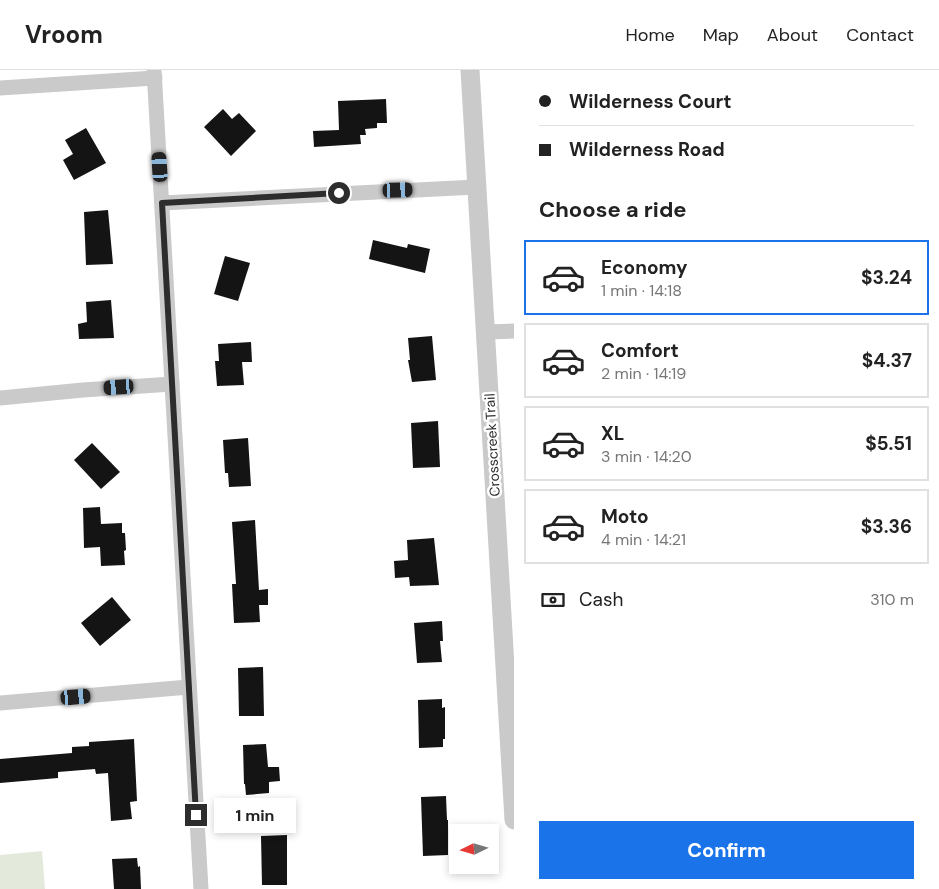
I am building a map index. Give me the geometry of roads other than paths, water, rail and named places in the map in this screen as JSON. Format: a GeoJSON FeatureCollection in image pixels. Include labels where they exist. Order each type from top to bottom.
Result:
{"type":"FeatureCollection","features":[{"type":"Feature","properties":{"kind":"street","name":"Crosscreek Trail"},"geometry":{"type":"LineString","coordinates":[[470,70],[514,820]]}},
{"type":"Feature","properties":{"kind":"street"},"geometry":{"type":"LineString","coordinates":[[0,88],[154,74],[201,889]]}},
{"type":"Feature","properties":{"kind":"street"},"geometry":{"type":"LineString","coordinates":[[162,203],[476,187]]}},
{"type":"Feature","properties":{"kind":"street"},"geometry":{"type":"LineString","coordinates":[[486,332],[514,331]]}},
{"type":"Feature","properties":{"kind":"street"},"geometry":{"type":"LineString","coordinates":[[0,398],[172,384]]}},
{"type":"Feature","properties":{"kind":"street"},"geometry":{"type":"LineString","coordinates":[[0,703],[189,687]]}}]}
